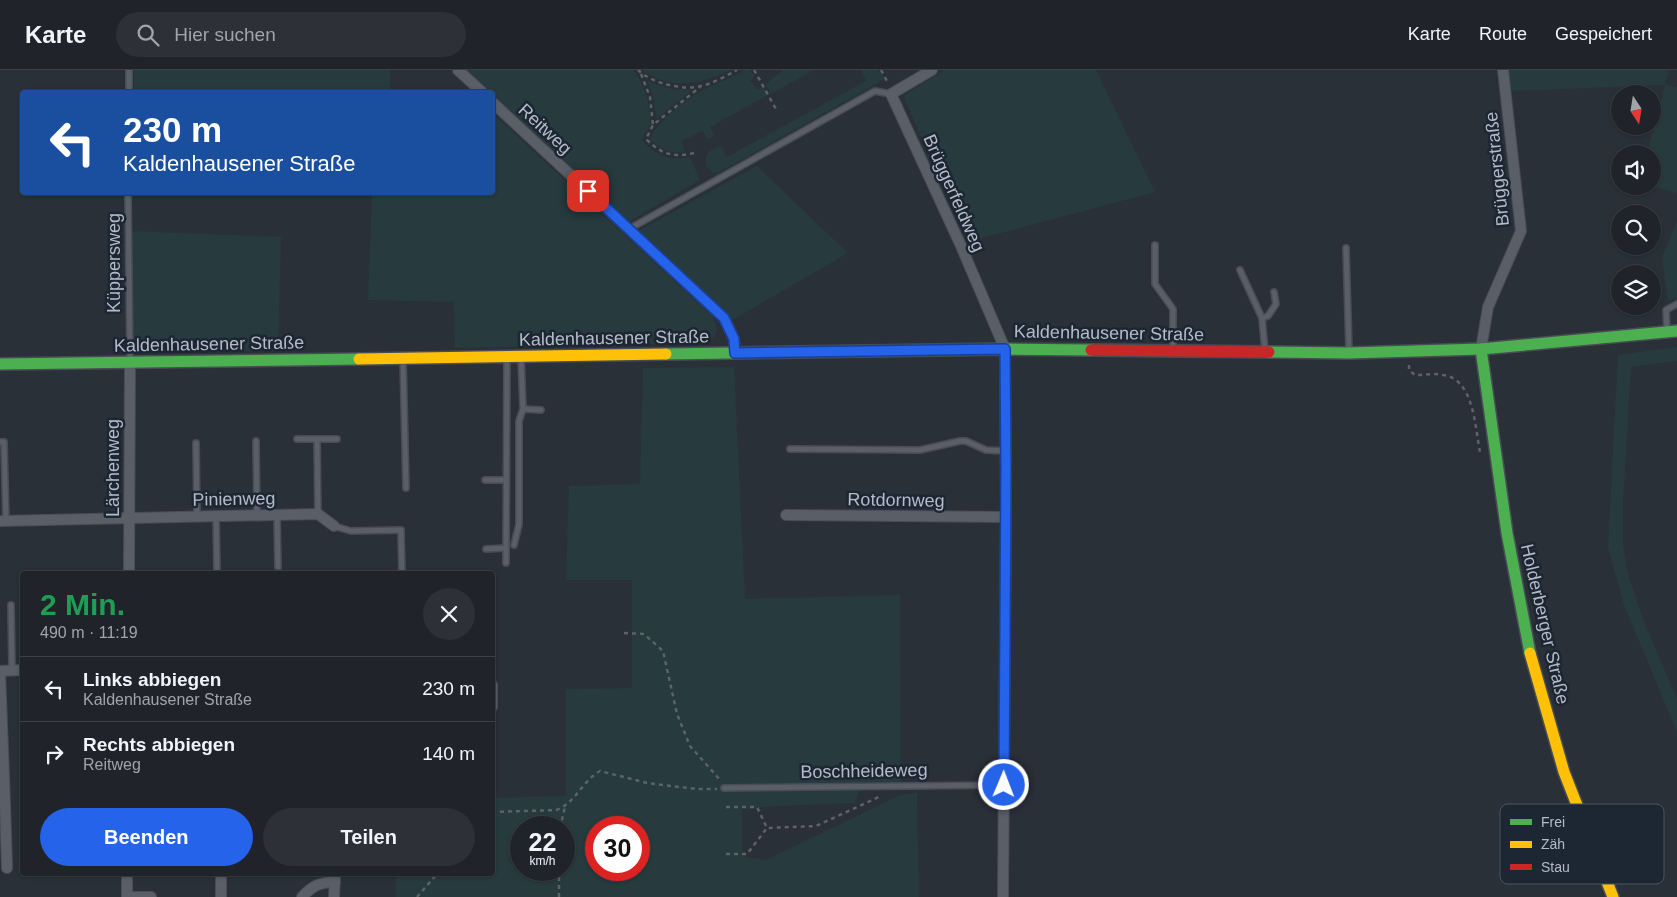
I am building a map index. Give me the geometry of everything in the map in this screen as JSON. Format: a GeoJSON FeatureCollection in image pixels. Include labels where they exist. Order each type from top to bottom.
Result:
{"type":"FeatureCollection","features":[{"type":"Feature","properties":{"kind":"main road","name":"Kaldenhausener Straße"},"geometry":{"type":"LineString","coordinates":[[0,364],[1005,349],[1173,353],[1349,353],[1481,348],[1672,331]]}},
{"type":"Feature","properties":{"kind":"main road","name":"Holderberger Straße"},"geometry":{"type":"LineString","coordinates":[[1481,348],[1511,559],[1528,643],[1563,766],[1578,804]]}},
{"type":"Feature","properties":{"kind":"main road","name":"Holderberger Straße"},"geometry":{"type":"LineString","coordinates":[[1608,884],[1613,897]]}},
{"type":"Feature","properties":{"kind":"street"},"geometry":{"type":"LineString","coordinates":[[458,70],[480,90]]}},
{"type":"Feature","properties":{"kind":"street"},"geometry":{"type":"LineString","coordinates":[[891,94],[932,70]]}},
{"type":"Feature","properties":{"kind":"street","name":"Brüggerstraße"},"geometry":{"type":"LineString","coordinates":[[1481,348],[1488,307],[1521,230],[1503,70]]}},
{"type":"Feature","properties":{"kind":"street","name":"Brüggerfeldweg"},"geometry":{"type":"LineString","coordinates":[[891,94],[961,246],[1005,349]]}},
{"type":"Feature","properties":{"kind":"street","name":"Reitweg"},"geometry":{"type":"LineString","coordinates":[[495,105],[724,318],[734,339],[735,353]]}},
{"type":"Feature","properties":{"kind":"street"},"geometry":{"type":"LineString","coordinates":[[1003,897],[1006,517],[1005,349]]}},
{"type":"Feature","properties":{"kind":"street","name":"Lärchenweg"},"geometry":{"type":"LineString","coordinates":[[129,571],[130,362]]}},
{"type":"Feature","properties":{"kind":"street"},"geometry":{"type":"LineString","coordinates":[[318,514],[334,526]]}},
{"type":"Feature","properties":{"kind":"street","name":"Pinienweg"},"geometry":{"type":"LineString","coordinates":[[3,521],[129,516],[318,514]]}},
{"type":"Feature","properties":{"kind":"street","name":"Rotdornweg"},"geometry":{"type":"LineString","coordinates":[[786,515],[1006,517]]}},
{"type":"Feature","properties":{"kind":"street"},"geometry":{"type":"LineString","coordinates":[[7,868],[2,804],[0,671],[18,670]]}},
{"type":"Feature","properties":{"kind":"street"},"geometry":{"type":"LineString","coordinates":[[127,876],[127,897],[151,897]]}},
{"type":"Feature","properties":{"kind":"street"},"geometry":{"type":"LineString","coordinates":[[220,897],[221,876]]}},
{"type":"Feature","properties":{"kind":"street"},"geometry":{"type":"LineString","coordinates":[[302,897],[310,888],[335,878],[334,897]]}},
{"type":"Feature","properties":{"kind":"lane"},"geometry":{"type":"LineString","coordinates":[[129,70],[129,90]]}},
{"type":"Feature","properties":{"kind":"lane"},"geometry":{"type":"LineString","coordinates":[[628,229],[875,91],[891,94]]}},
{"type":"Feature","properties":{"kind":"lane","name":"Küppersweg"},"geometry":{"type":"LineString","coordinates":[[128,195],[128,341],[130,362]]}},
{"type":"Feature","properties":{"kind":"lane"},"geometry":{"type":"LineString","coordinates":[[1155,245],[1155,284],[1173,309],[1173,353]]}},
{"type":"Feature","properties":{"kind":"lane"},"geometry":{"type":"LineString","coordinates":[[1346,248],[1349,353]]}},
{"type":"Feature","properties":{"kind":"lane"},"geometry":{"type":"LineString","coordinates":[[1240,270],[1262,318],[1265,354]]}},
{"type":"Feature","properties":{"kind":"lane"},"geometry":{"type":"LineString","coordinates":[[1262,318],[1268,316],[1276,304],[1274,292]]}},
{"type":"Feature","properties":{"kind":"lane"},"geometry":{"type":"LineString","coordinates":[[1672,331],[1666,310],[1677,304]]}},
{"type":"Feature","properties":{"kind":"lane"},"geometry":{"type":"LineString","coordinates":[[506,563],[507,357]]}},
{"type":"Feature","properties":{"kind":"lane"},"geometry":{"type":"LineString","coordinates":[[514,545],[519,524],[519,420],[523,409],[521,357]]}},
{"type":"Feature","properties":{"kind":"lane"},"geometry":{"type":"LineString","coordinates":[[403,358],[406,488]]}},
{"type":"Feature","properties":{"kind":"lane"},"geometry":{"type":"LineString","coordinates":[[523,409],[541,410]]}},
{"type":"Feature","properties":{"kind":"lane"},"geometry":{"type":"LineString","coordinates":[[297,439],[336,439]]}},
{"type":"Feature","properties":{"kind":"lane"},"geometry":{"type":"LineString","coordinates":[[317,439],[318,514]]}},
{"type":"Feature","properties":{"kind":"lane"},"geometry":{"type":"LineString","coordinates":[[256,441],[257,515]]}},
{"type":"Feature","properties":{"kind":"lane"},"geometry":{"type":"LineString","coordinates":[[790,449],[920,450],[966,441],[986,450],[1006,452]]}},
{"type":"Feature","properties":{"kind":"lane"},"geometry":{"type":"LineString","coordinates":[[0,442],[4,442],[3,521]]}},
{"type":"Feature","properties":{"kind":"lane"},"geometry":{"type":"LineString","coordinates":[[196,442],[197,516]]}},
{"type":"Feature","properties":{"kind":"lane"},"geometry":{"type":"LineString","coordinates":[[486,480],[506,480]]}},
{"type":"Feature","properties":{"kind":"lane"},"geometry":{"type":"LineString","coordinates":[[277,514],[278,567]]}},
{"type":"Feature","properties":{"kind":"lane"},"geometry":{"type":"LineString","coordinates":[[216,515],[217,570]]}},
{"type":"Feature","properties":{"kind":"lane"},"geometry":{"type":"LineString","coordinates":[[334,526],[350,531],[401,530],[402,571]]}},
{"type":"Feature","properties":{"kind":"lane"},"geometry":{"type":"LineString","coordinates":[[486,548],[506,548]]}},
{"type":"Feature","properties":{"kind":"lane"},"geometry":{"type":"LineString","coordinates":[[11,605],[18,670]]}},
{"type":"Feature","properties":{"kind":"lane","name":"Boschheideweg"},"geometry":{"type":"LineString","coordinates":[[724,788],[1004,785]]}},
{"type":"Feature","properties":{"kind":"path"},"geometry":{"type":"LineString","coordinates":[[694,153],[670,156],[656,149],[646,140],[653,126],[700,87],[738,70]]}},
{"type":"Feature","properties":{"kind":"path"},"geometry":{"type":"LineString","coordinates":[[754,70],[776,110]]}},
{"type":"Feature","properties":{"kind":"path"},"geometry":{"type":"LineString","coordinates":[[881,70],[886,77],[891,94]]}},
{"type":"Feature","properties":{"kind":"path"},"geometry":{"type":"LineString","coordinates":[[639,71],[664,83],[700,87]]}},
{"type":"Feature","properties":{"kind":"path"},"geometry":{"type":"LineString","coordinates":[[639,71],[650,97],[653,126]]}},
{"type":"Feature","properties":{"kind":"path"},"geometry":{"type":"LineString","coordinates":[[563,816],[566,807],[591,776],[600,771],[647,784],[696,790],[724,788],[719,777],[690,746],[677,714],[663,650],[644,634],[624,633]]}},
{"type":"Feature","properties":{"kind":"path"},"geometry":{"type":"LineString","coordinates":[[767,828],[816,826],[888,792],[888,787]]}},
{"type":"Feature","properties":{"kind":"path"},"geometry":{"type":"LineString","coordinates":[[495,812],[556,810],[566,807]]}},
{"type":"Feature","properties":{"kind":"path"},"geometry":{"type":"LineString","coordinates":[[726,807],[757,807],[767,828]]}},
{"type":"Feature","properties":{"kind":"path"},"geometry":{"type":"LineString","coordinates":[[726,854],[747,854],[767,828]]}},
{"type":"Feature","properties":{"kind":"path"},"geometry":{"type":"LineString","coordinates":[[417,897],[435,876]]}},
{"type":"Feature","properties":{"kind":"path"},"geometry":{"type":"LineString","coordinates":[[559,881],[559,897]]}},
{"type":"Feature","properties":{"kind":"green space"},"geometry":{"type":"Polygon","coordinates":[[[134,70],[390,70],[390,90],[134,90],[134,70]]]}},
{"type":"Feature","properties":{"kind":"green space"},"geometry":{"type":"Polygon","coordinates":[[[466,70],[633,70],[644,89],[650,111],[650,125],[641,139],[663,156],[675,159],[690,157],[700,180],[630,221],[625,221],[495,97],[495,90],[490,90],[466,70]]]}},
{"type":"Feature","properties":{"kind":"green space"},"geometry":{"type":"Polygon","coordinates":[[[642,70],[731,70],[697,82],[675,83],[653,77],[642,70]]]}},
{"type":"Feature","properties":{"kind":"green space"},"geometry":{"type":"Polygon","coordinates":[[[744,70],[750,70],[755,76],[749,81],[757,89],[764,88],[768,95],[710,127],[715,136],[708,139],[702,131],[682,141],[685,151],[680,152],[670,152],[649,139],[665,118],[686,101],[701,91],[744,70]]]}},
{"type":"Feature","properties":{"kind":"green space"},"geometry":{"type":"Polygon","coordinates":[[[783,70],[814,70],[771,94],[766,84],[783,70]]]}},
{"type":"Feature","properties":{"kind":"green space"},"geometry":{"type":"Polygon","coordinates":[[[861,70],[878,70],[884,77],[883,80],[718,173],[713,173],[706,166],[708,153],[720,145],[727,157],[866,81],[861,70]]]}},
{"type":"Feature","properties":{"kind":"green space"},"geometry":{"type":"Polygon","coordinates":[[[945,70],[1096,70],[1155,192],[967,242],[905,100],[905,95],[945,70]]]}},
{"type":"Feature","properties":{"kind":"green space"},"geometry":{"type":"Polygon","coordinates":[[[1508,70],[1669,70],[1665,84],[1677,87],[1677,193],[1661,189],[1661,145],[1649,145],[1652,135],[1661,135],[1661,100],[1665,85],[1611,85],[1611,87],[1510,91],[1508,70]]]}},
{"type":"Feature","properties":{"kind":"green space"},"geometry":{"type":"Polygon","coordinates":[[[647,81],[675,90],[692,90],[657,119],[652,93],[647,81]]]}},
{"type":"Feature","properties":{"kind":"green space"},"geometry":{"type":"Polygon","coordinates":[[[495,116],[712,316],[717,328],[713,338],[705,343],[455,348],[454,302],[368,300],[372,195],[495,195],[495,116]]]}},
{"type":"Feature","properties":{"kind":"green space"},"geometry":{"type":"Polygon","coordinates":[[[757,166],[848,253],[731,321],[639,234],[640,230],[757,166]]]}},
{"type":"Feature","properties":{"kind":"green space"},"geometry":{"type":"Polygon","coordinates":[[[1677,221],[1677,299],[1668,301],[1662,257],[1677,221]]]}},
{"type":"Feature","properties":{"kind":"green space"},"geometry":{"type":"Polygon","coordinates":[[[132,231],[281,237],[278,351],[147,350],[135,345],[132,338],[132,231]]]}},
{"type":"Feature","properties":{"kind":"green space"},"geometry":{"type":"Polygon","coordinates":[[[1677,347],[1677,361],[1631,367],[1623,501],[1623,545],[1628,574],[1644,622],[1677,699],[1677,732],[1624,605],[1608,547],[1618,355],[1677,347]]]}},
{"type":"Feature","properties":{"kind":"green space"},"geometry":{"type":"Polygon","coordinates":[[[734,367],[745,599],[900,595],[901,783],[862,782],[855,803],[742,809],[742,856],[766,860],[900,795],[917,793],[919,897],[396,897],[396,876],[495,876],[495,798],[566,796],[566,689],[632,688],[632,580],[566,580],[569,486],[640,484],[643,368],[734,367]]]}},
{"type":"Feature","properties":{"kind":"traffic: fast"},"geometry":{"type":"LineString","coordinates":[[1269,352],[1349,353],[1481,349],[1677,331]]}},
{"type":"Feature","properties":{"kind":"traffic: fast"},"geometry":{"type":"LineString","coordinates":[[666,354],[1005,349],[1091,350]]}},
{"type":"Feature","properties":{"kind":"traffic: fast"},"geometry":{"type":"LineString","coordinates":[[1481,349],[1507,533],[1530,653]]}},
{"type":"Feature","properties":{"kind":"traffic: fast"},"geometry":{"type":"LineString","coordinates":[[0,364],[359,359]]}},
{"type":"Feature","properties":{"kind":"traffic: slow"},"geometry":{"type":"LineString","coordinates":[[359,359],[666,354]]}},
{"type":"Feature","properties":{"kind":"traffic: slow"},"geometry":{"type":"LineString","coordinates":[[1530,653],[1564,772],[1577,804]]}},
{"type":"Feature","properties":{"kind":"traffic: slow"},"geometry":{"type":"LineString","coordinates":[[1608,884],[1613,897]]}},
{"type":"Feature","properties":{"kind":"traffic: jam"},"geometry":{"type":"LineString","coordinates":[[1091,350],[1269,352]]}},
{"type":"Feature","properties":{"kind":"route"},"geometry":{"type":"LineString","coordinates":[[588,191],[724,318],[734,339],[735,353],[1005,349],[1004,785]]}}]}
